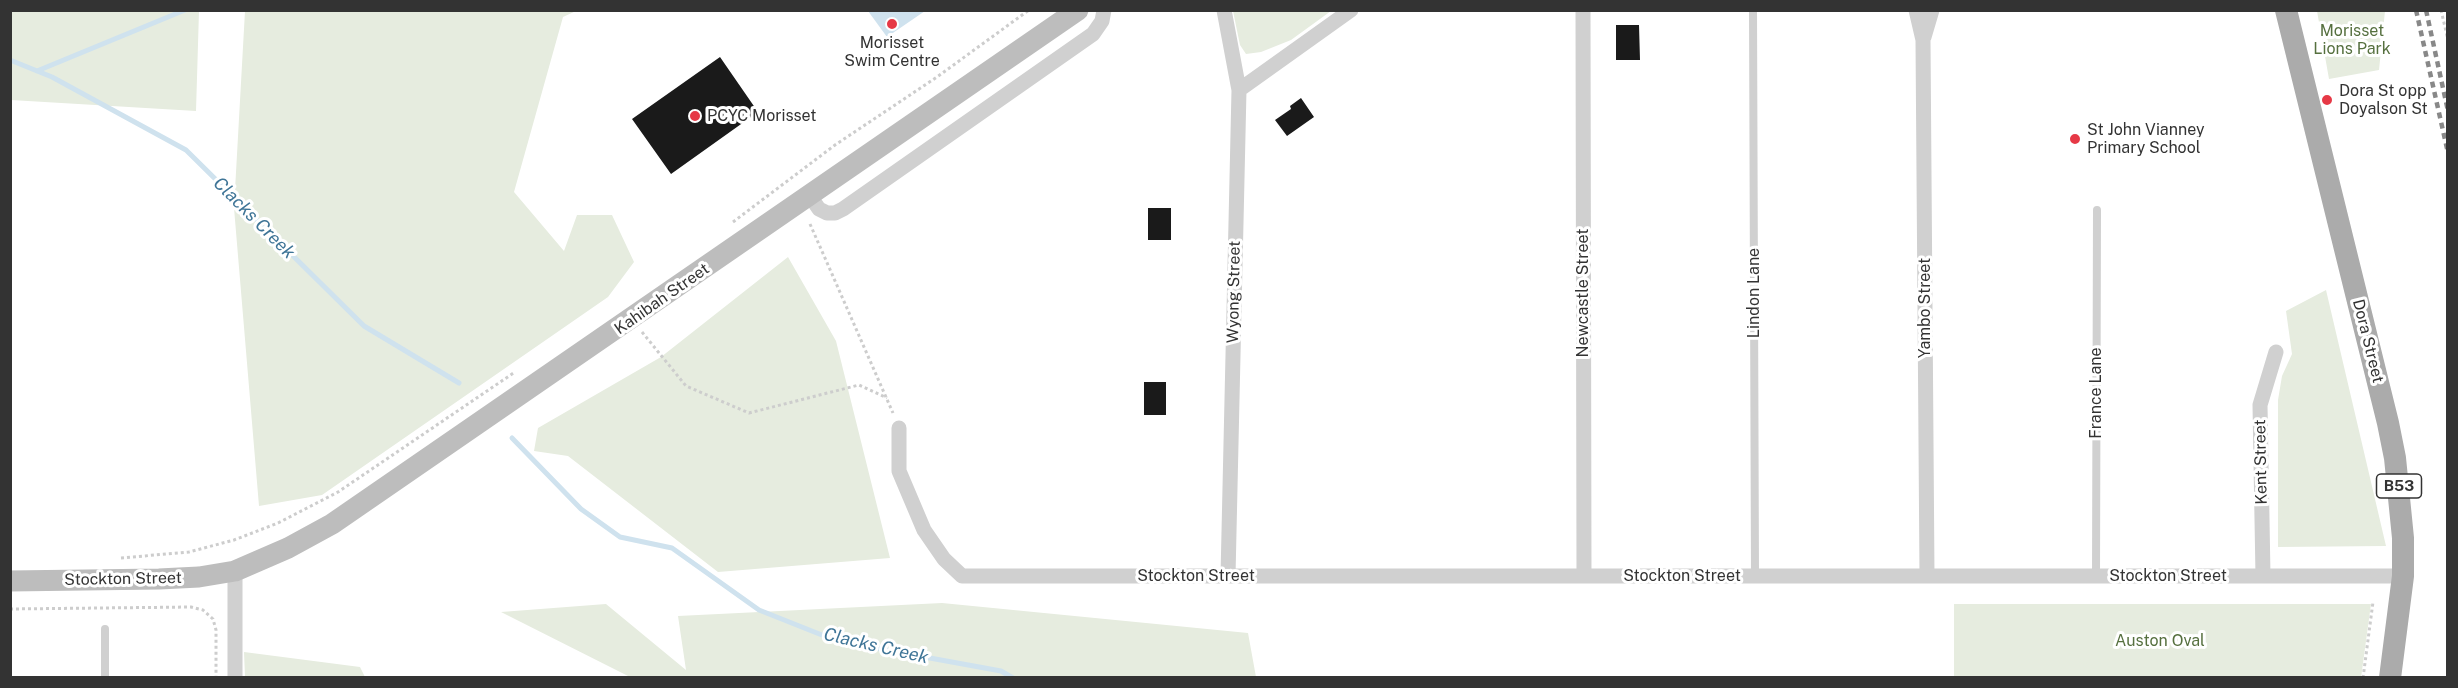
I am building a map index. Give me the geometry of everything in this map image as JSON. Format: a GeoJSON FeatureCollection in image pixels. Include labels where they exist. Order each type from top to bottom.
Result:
{"type":"FeatureCollection","features":[{"type":"Feature","properties":{"kind":"main road","name":"Dora Street"},"geometry":{"type":"LineString","coordinates":[[2286,10],[2388,423],[2400,496],[2403,576],[2390,678]]}},
{"type":"Feature","properties":{"kind":"street","name":"Kahibah Street"},"geometry":{"type":"LineString","coordinates":[[236,571],[288,548],[333,524],[632,320],[1078,10]]}},
{"type":"Feature","properties":{"kind":"street"},"geometry":{"type":"LineString","coordinates":[[805,200],[827,213],[835,213],[843,209],[1093,34],[1102,21],[1104,10]]}},
{"type":"Feature","properties":{"kind":"street","name":"Wyong Street"},"geometry":{"type":"LineString","coordinates":[[1224,10],[1239,90],[1228,576]]}},
{"type":"Feature","properties":{"kind":"street"},"geometry":{"type":"LineString","coordinates":[[1239,90],[1351,10]]}},
{"type":"Feature","properties":{"kind":"street","name":"Newcastle Street"},"geometry":{"type":"LineString","coordinates":[[1583,10],[1584,576]]}},
{"type":"Feature","properties":{"kind":"street","name":"Yambo Street"},"geometry":{"type":"LineString","coordinates":[[1916,10],[1923,40],[1927,576]]}},
{"type":"Feature","properties":{"kind":"street","name":"Yambo Street"},"geometry":{"type":"LineString","coordinates":[[1923,40],[1932,10]]}},
{"type":"Feature","properties":{"kind":"street","name":"Kent Street"},"geometry":{"type":"LineString","coordinates":[[2263,576],[2260,405],[2276,352]]}},
{"type":"Feature","properties":{"kind":"street","name":"Stockton Street"},"geometry":{"type":"LineString","coordinates":[[899,428],[898,471],[924,530],[944,559],[962,576],[2403,576]]}},
{"type":"Feature","properties":{"kind":"street"},"geometry":{"type":"LineString","coordinates":[[235,678],[236,571]]}},
{"type":"Feature","properties":{"kind":"street","name":"Stockton Street"},"geometry":{"type":"LineString","coordinates":[[10,581],[159,579],[199,577],[236,571]]}},
{"type":"Feature","properties":{"kind":"lane","name":"Lindon Lane"},"geometry":{"type":"LineString","coordinates":[[1753,10],[1755,576]]}},
{"type":"Feature","properties":{"kind":"lane","name":"France Lane"},"geometry":{"type":"LineString","coordinates":[[2096,576],[2097,210]]}},
{"type":"Feature","properties":{"kind":"lane"},"geometry":{"type":"LineString","coordinates":[[105,629],[105,678]]}},
{"type":"Feature","properties":{"kind":"path"},"geometry":{"type":"LineString","coordinates":[[733,222],[835,145],[937,77],[1029,10]]}},
{"type":"Feature","properties":{"kind":"path"},"geometry":{"type":"LineString","coordinates":[[2441,10],[2448,40]]}},
{"type":"Feature","properties":{"kind":"path"},"geometry":{"type":"LineString","coordinates":[[805,200],[899,428]]}},
{"type":"Feature","properties":{"kind":"path"},"geometry":{"type":"LineString","coordinates":[[632,320],[686,386],[749,413],[859,385],[887,398]]}},
{"type":"Feature","properties":{"kind":"path"},"geometry":{"type":"LineString","coordinates":[[115,559],[189,552],[234,540],[278,523],[338,492],[522,368]]}},
{"type":"Feature","properties":{"kind":"path"},"geometry":{"type":"LineString","coordinates":[[2363,678],[2373,602]]}},
{"type":"Feature","properties":{"kind":"path"},"geometry":{"type":"LineString","coordinates":[[10,609],[191,607],[203,610],[213,619],[216,630],[216,678]]}},
{"type":"Feature","properties":{"kind":"green space"},"geometry":{"type":"Polygon","coordinates":[[[10,11],[199,11],[196,111],[11,100],[10,11]]]}},
{"type":"Feature","properties":{"kind":"green space"},"geometry":{"type":"Polygon","coordinates":[[[245,11],[576,11],[563,17],[514,192],[564,251],[577,215],[612,215],[634,262],[608,297],[322,495],[259,506],[234,208],[245,11]]]}},
{"type":"Feature","properties":{"kind":"green space"},"geometry":{"type":"Polygon","coordinates":[[[1233,11],[1331,11],[1291,40],[1261,52],[1246,54],[1240,45],[1233,11]]]}},
{"type":"Feature","properties":{"kind":"green space","name":"Morisset Lions Park"},"geometry":{"type":"Polygon","coordinates":[[[2317,11],[2385,11],[2379,70],[2329,79],[2317,11]]]}},
{"type":"Feature","properties":{"kind":"green space"},"geometry":{"type":"Polygon","coordinates":[[[788,257],[836,341],[890,558],[718,572],[568,456],[534,451],[538,428],[661,357],[788,257]]]}},
{"type":"Feature","properties":{"kind":"green space"},"geometry":{"type":"Polygon","coordinates":[[[2326,290],[2386,546],[2278,547],[2278,400],[2282,376],[2292,354],[2286,311],[2326,290]]]}},
{"type":"Feature","properties":{"kind":"green space"},"geometry":{"type":"Polygon","coordinates":[[[942,603],[1248,633],[1256,677],[630,677],[501,612],[606,604],[686,670],[678,616],[942,603]]]}},
{"type":"Feature","properties":{"kind":"green space","name":"Auston Oval"},"geometry":{"type":"Polygon","coordinates":[[[1954,604],[2371,604],[2361,678],[1954,677],[1954,604]]]}},
{"type":"Feature","properties":{"kind":"green space"},"geometry":{"type":"Polygon","coordinates":[[[244,652],[360,667],[365,677],[245,677],[244,652]]]}},
{"type":"Feature","properties":{"kind":"water","name":"Morisset Swim Centre"},"geometry":{"type":"Polygon","coordinates":[[[868,11],[925,11],[887,37],[868,11]]]}},
{"type":"Feature","properties":{"kind":"building"},"geometry":{"type":"Polygon","coordinates":[[[1616,25],[1639,25],[1640,60],[1616,60],[1616,25]]]}},
{"type":"Feature","properties":{"kind":"building","name":"PCYC Morisset"},"geometry":{"type":"Polygon","coordinates":[[[720,57],[758,112],[671,174],[632,119],[720,57]]]}},
{"type":"Feature","properties":{"kind":"building"},"geometry":{"type":"Polygon","coordinates":[[[1301,98],[1314,117],[1287,136],[1275,120],[1291,109],[1290,106],[1301,98]]]}},
{"type":"Feature","properties":{"kind":"building"},"geometry":{"type":"Polygon","coordinates":[[[1148,208],[1171,208],[1171,240],[1148,240],[1148,208]]]}},
{"type":"Feature","properties":{"kind":"building"},"geometry":{"type":"Polygon","coordinates":[[[1144,382],[1166,382],[1166,415],[1144,415],[1144,382]]]}},
{"type":"Feature","properties":{"kind":"waterway","name":"Clacks Creek"},"geometry":{"type":"LineString","coordinates":[[37,71],[185,10]]}},
{"type":"Feature","properties":{"kind":"waterway","name":"Clacks Creek"},"geometry":{"type":"LineString","coordinates":[[10,60],[52,77],[186,150],[364,326],[459,383]]}},
{"type":"Feature","properties":{"kind":"waterway","name":"Clacks Creek"},"geometry":{"type":"LineString","coordinates":[[512,438],[581,509],[620,537],[672,548],[759,610],[837,641],[1001,671],[1013,678]]}},
{"type":"Feature","properties":{"kind":"railway"},"geometry":{"type":"LineString","coordinates":[[2416,10],[2448,153]]}},
{"type":"Feature","properties":{"kind":"railway"},"geometry":{"type":"LineString","coordinates":[[2426,10],[2448,111]]}},
{"type":"Feature","properties":{"kind":"place","name":"Morisset Swim Centre"},"geometry":{"type":"Point","coordinates":[892,24]}},
{"type":"Feature","properties":{"kind":"place","name":"Dora St opp Doyalson St"},"geometry":{"type":"Point","coordinates":[2327,100]}},
{"type":"Feature","properties":{"kind":"place","name":"PCYC Morisset"},"geometry":{"type":"Point","coordinates":[695,116]}},
{"type":"Feature","properties":{"kind":"place","name":"St John Vianney Primary School"},"geometry":{"type":"Point","coordinates":[2075,139]}}]}
